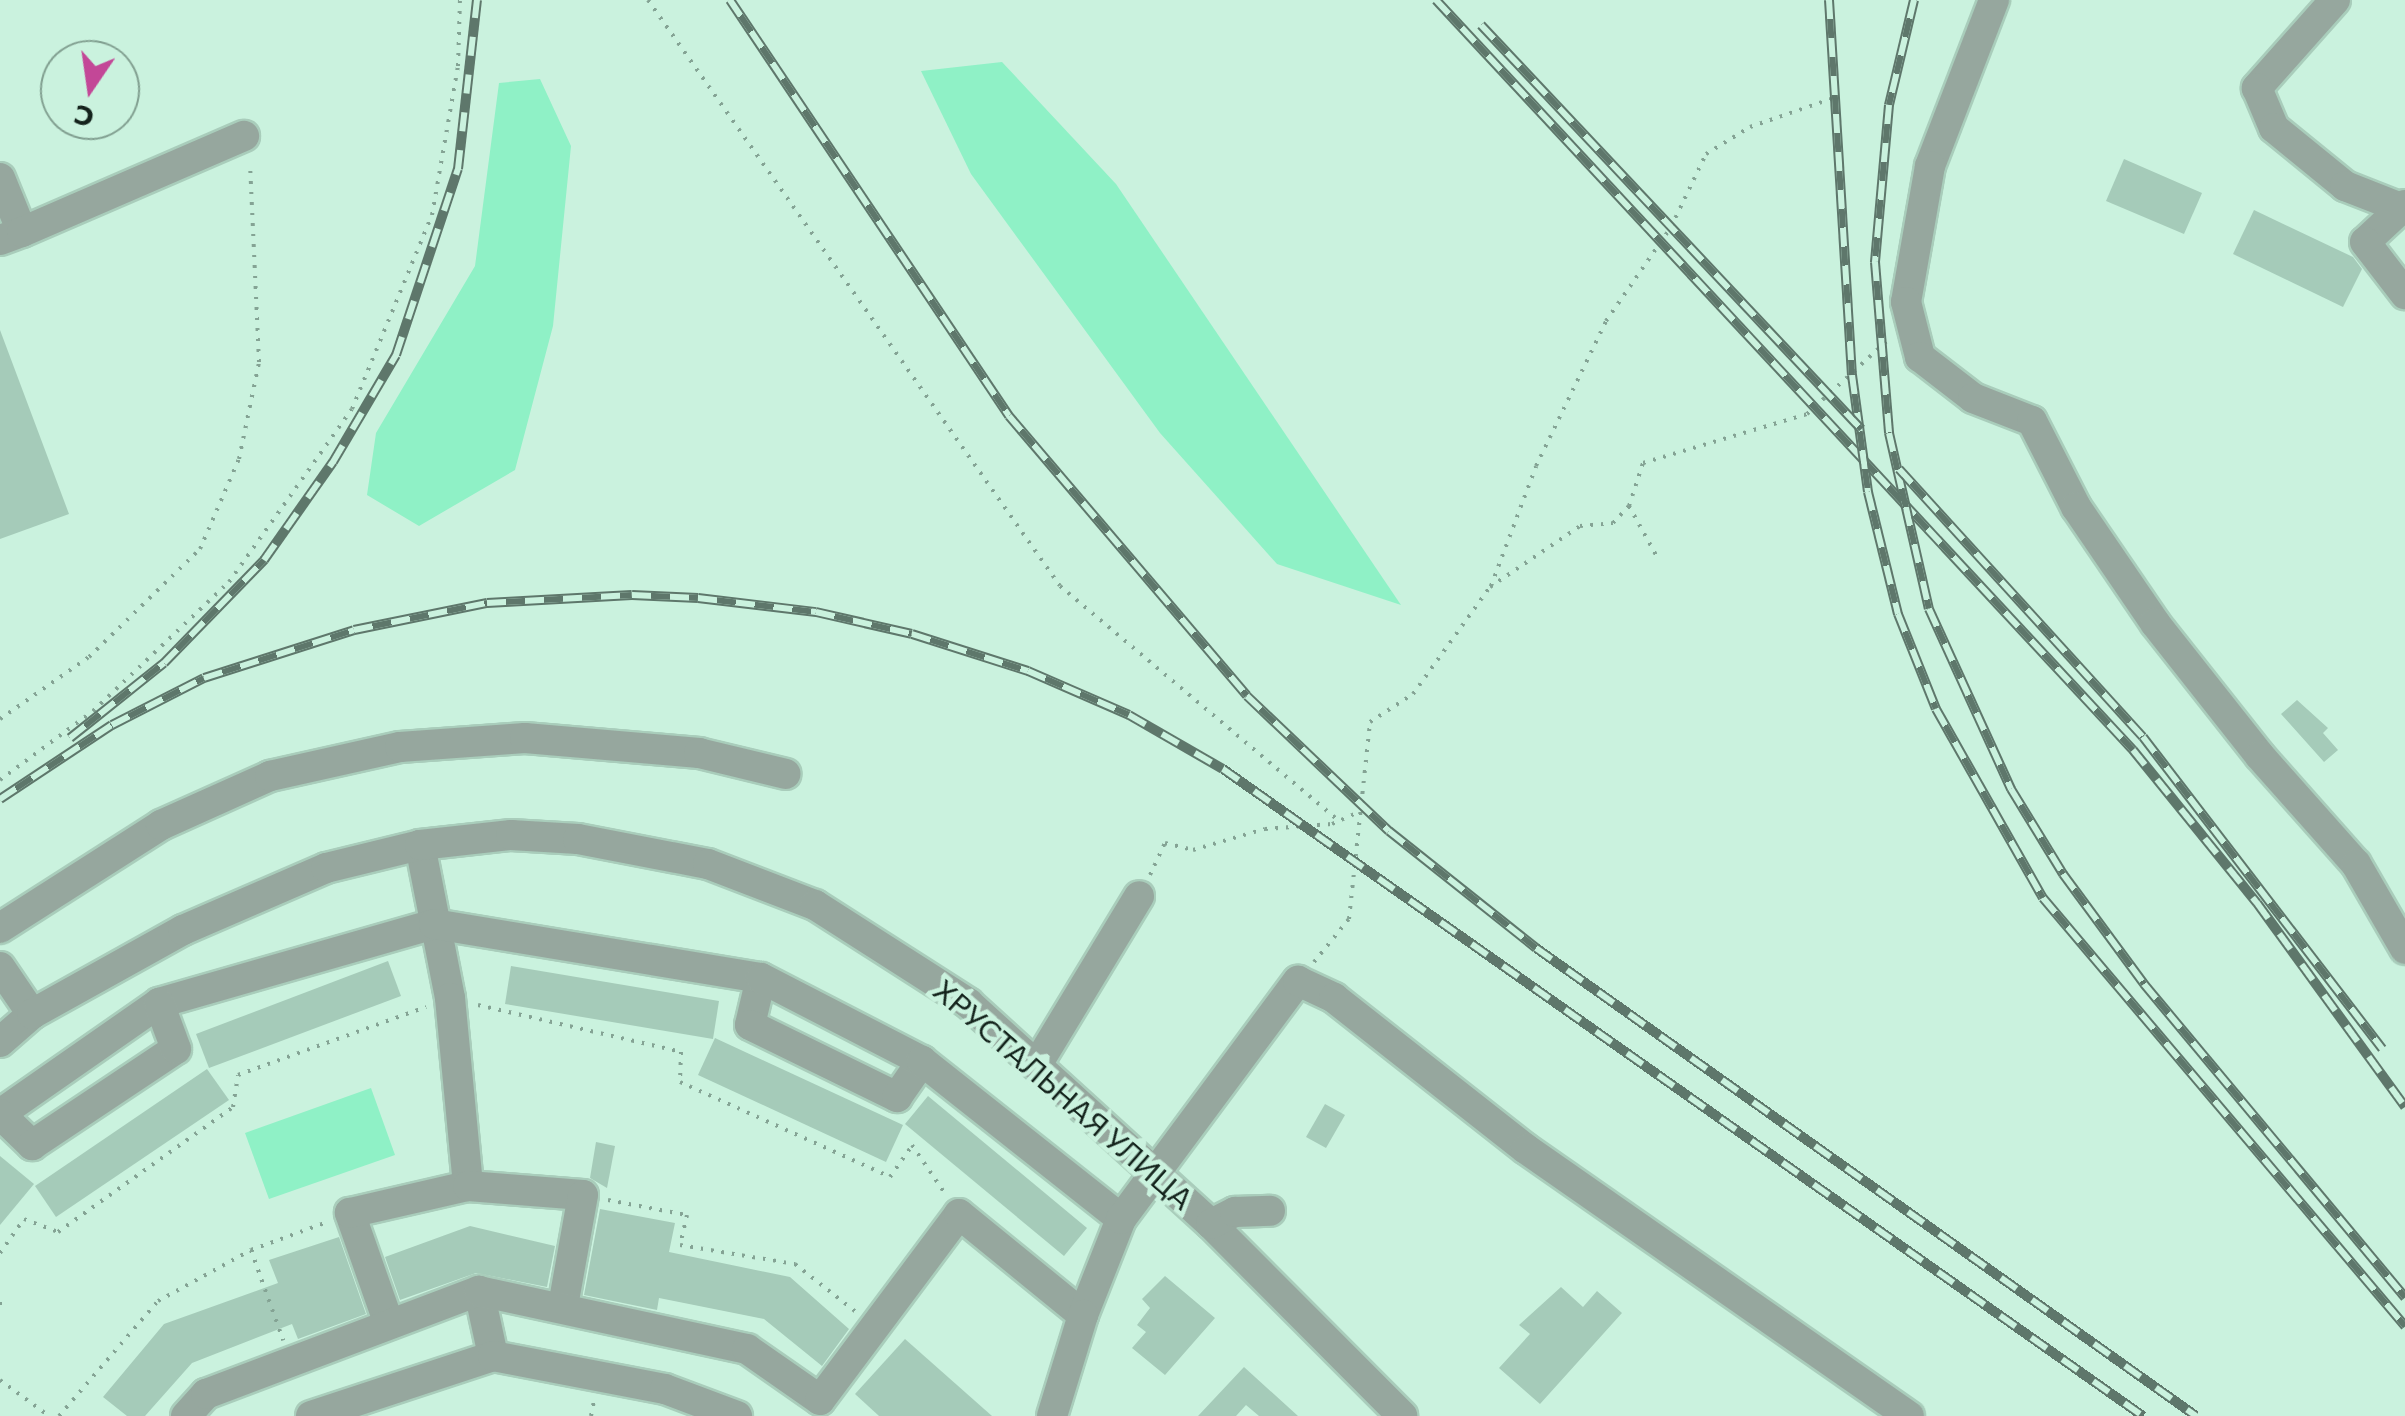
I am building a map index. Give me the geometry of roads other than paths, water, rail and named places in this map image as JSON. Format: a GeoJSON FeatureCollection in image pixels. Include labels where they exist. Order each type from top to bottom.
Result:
{"type":"FeatureCollection","features":[{"type":"Feature","properties":{"kind":"street"},"geometry":{"type":"LineString","coordinates":[[1994,0],[1930,166],[1906,302],[1920,356],[1973,398],[2032,420],[2076,508],[2156,623],[2260,756],[2356,864],[2397,921],[2405,949]]}},
{"type":"Feature","properties":{"kind":"street"},"geometry":{"type":"LineString","coordinates":[[2335,0],[2257,88],[2274,128],[2344,186],[2403,206],[2365,242],[2405,294]]}},
{"type":"Feature","properties":{"kind":"street"},"geometry":{"type":"LineString","coordinates":[[0,178],[11,236],[244,136]]}},
{"type":"Feature","properties":{"kind":"street"},"geometry":{"type":"LineString","coordinates":[[0,928],[179,816],[270,776],[400,747],[524,738],[698,753],[786,774]]}},
{"type":"Feature","properties":{"kind":"street","name":"ХРУСТАЛЬНАЯ УЛИЦА"},"geometry":{"type":"LineString","coordinates":[[0,1042],[32,1014],[236,903],[326,868],[420,845],[511,835],[578,838],[760,881],[921,969],[1038,1063],[1211,1224],[1402,1416]]}},
{"type":"Feature","properties":{"kind":"street"},"geometry":{"type":"LineString","coordinates":[[420,845],[450,998],[468,1186]]}},
{"type":"Feature","properties":{"kind":"street"},"geometry":{"type":"LineString","coordinates":[[1038,1063],[1140,896]]}},
{"type":"Feature","properties":{"kind":"street"},"geometry":{"type":"LineString","coordinates":[[159,1004],[176,1049],[32,1145],[0,1114],[159,1004],[434,924],[762,978],[922,1061],[1121,1219]]}},
{"type":"Feature","properties":{"kind":"street"},"geometry":{"type":"LineString","coordinates":[[0,967],[32,1014]]}},
{"type":"Feature","properties":{"kind":"street"},"geometry":{"type":"LineString","coordinates":[[762,978],[750,1025],[897,1097],[922,1061]]}},
{"type":"Feature","properties":{"kind":"street"},"geometry":{"type":"LineString","coordinates":[[1052,1416],[1083,1315],[1121,1219],[1298,980],[1334,998],[1526,1149],[1909,1416]]}},
{"type":"Feature","properties":{"kind":"street"},"geometry":{"type":"LineString","coordinates":[[389,1324],[350,1213],[468,1186],[583,1196],[562,1306]]}},
{"type":"Feature","properties":{"kind":"street"},"geometry":{"type":"LineString","coordinates":[[1211,1224],[1235,1212],[1270,1211]]}},
{"type":"Feature","properties":{"kind":"street"},"geometry":{"type":"LineString","coordinates":[[186,1416],[206,1394],[478,1291],[747,1348],[820,1400],[877,1329],[958,1214],[1083,1315]]}},
{"type":"Feature","properties":{"kind":"street"},"geometry":{"type":"LineString","coordinates":[[478,1291],[493,1356]]}},
{"type":"Feature","properties":{"kind":"street"},"geometry":{"type":"LineString","coordinates":[[311,1416],[493,1356],[666,1388],[737,1416]]}},
{"type":"Feature","properties":{"kind":"railway"},"geometry":{"type":"LineString","coordinates":[[70,738],[164,663],[264,560],[333,462],[396,355],[458,169],[477,0]]}},
{"type":"Feature","properties":{"kind":"railway"},"geometry":{"type":"LineString","coordinates":[[730,0],[1009,416],[1247,696],[1389,831],[1536,948],[2196,1416]]}},
{"type":"Feature","properties":{"kind":"railway"},"geometry":{"type":"LineString","coordinates":[[1436,0],[2133,750],[2257,903],[2405,1107]]}},
{"type":"Feature","properties":{"kind":"railway"},"geometry":{"type":"LineString","coordinates":[[1829,0],[1852,375],[1868,492],[1898,614],[1936,709],[2043,898],[2405,1326]]}},
{"type":"Feature","properties":{"kind":"railway"},"geometry":{"type":"LineString","coordinates":[[1914,0],[1889,105],[1875,262],[1889,433],[1929,609],[2011,789],[2063,874],[2144,984],[2405,1297]]}},
{"type":"Feature","properties":{"kind":"railway"},"geometry":{"type":"LineString","coordinates":[[1481,25],[1861,429]]}},
{"type":"Feature","properties":{"kind":"railway"},"geometry":{"type":"LineString","coordinates":[[1899,469],[2143,737],[2382,1049]]}},
{"type":"Feature","properties":{"kind":"railway"},"geometry":{"type":"LineString","coordinates":[[0,799],[112,725],[204,678],[354,630],[487,603],[632,595],[698,598],[816,612],[912,634],[1028,671],[1129,715],[1223,769],[2143,1416]]}}]}
